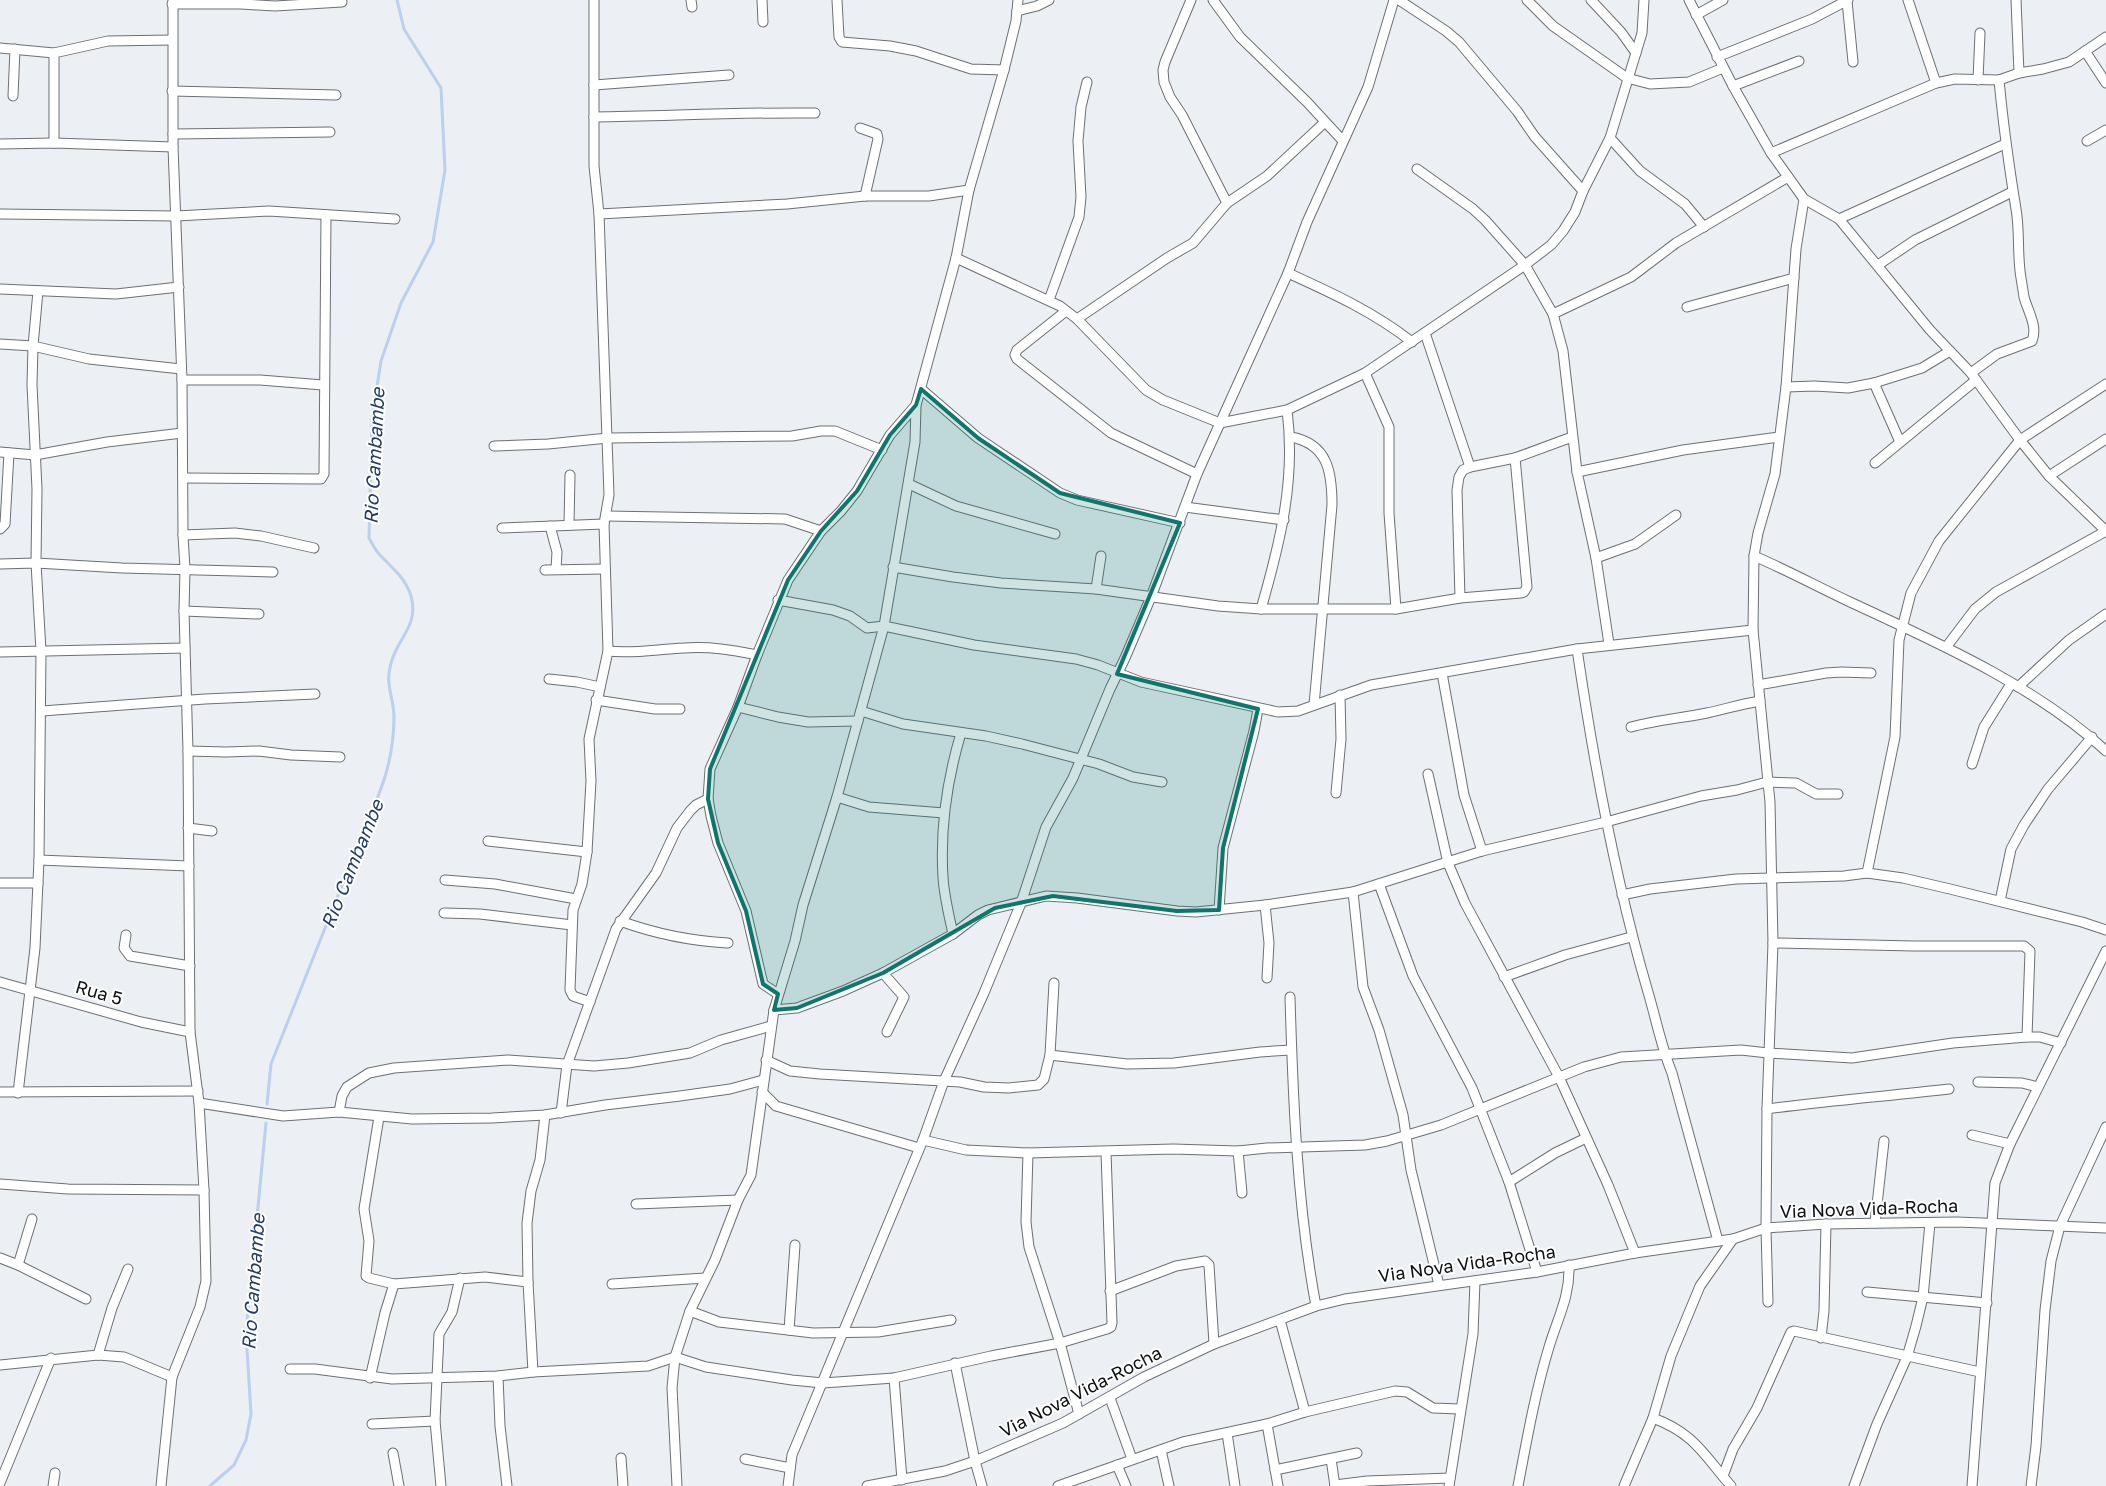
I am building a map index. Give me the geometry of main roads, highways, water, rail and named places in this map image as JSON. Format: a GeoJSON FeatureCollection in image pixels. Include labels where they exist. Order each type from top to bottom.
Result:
{"type":"FeatureCollection","features":[{"type":"Feature","properties":{"kind":"waterway","name":"Rio Cambambe"},"geometry":{"type":"LineString","coordinates":[[267,1104],[271,1064],[378,798],[390,759],[394,716],[389,683],[390,669],[395,652],[407,630],[412,615],[411,596],[405,583],[378,552],[369,538],[372,419],[381,361],[401,303],[433,242],[445,170],[441,88],[404,29],[397,0]]}},
{"type":"Feature","properties":{"kind":"waterway","name":"Rio Cambambe"},"geometry":{"type":"LineString","coordinates":[[210,1486],[234,1465],[246,1440],[251,1414],[246,1333],[266,1123]]}}]}
